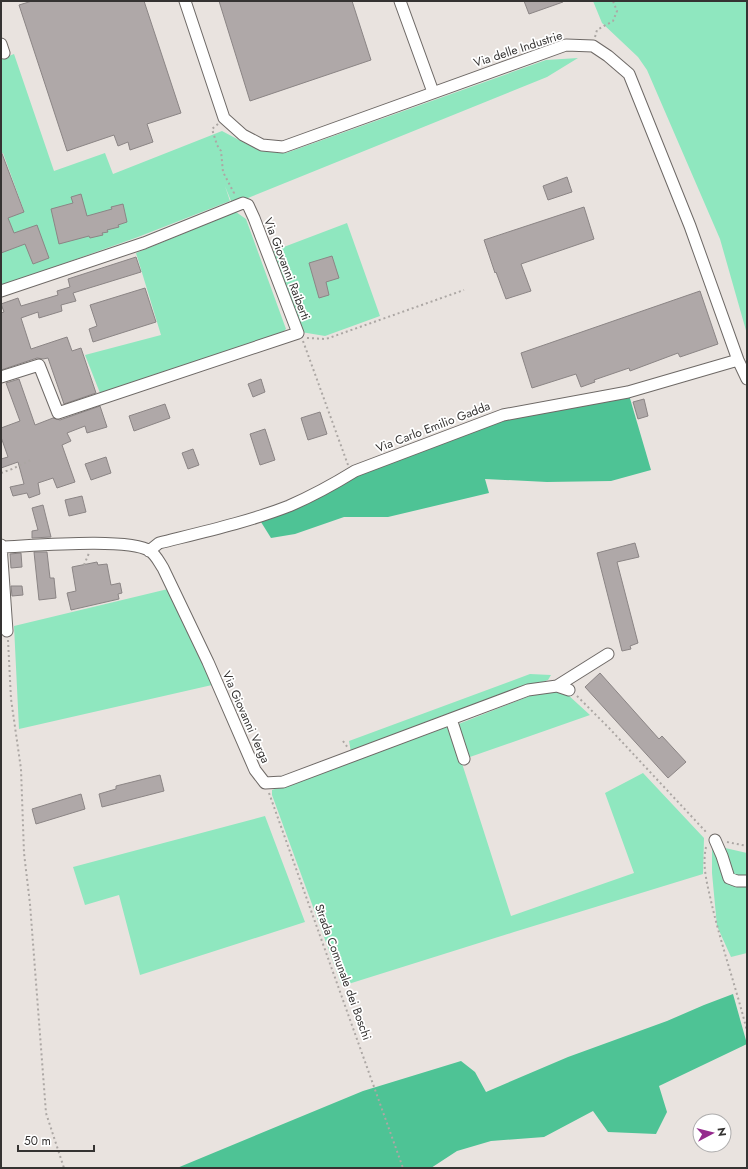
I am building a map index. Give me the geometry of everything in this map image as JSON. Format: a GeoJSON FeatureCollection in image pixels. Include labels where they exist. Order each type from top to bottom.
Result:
{"type":"FeatureCollection","features":[{"type":"Feature","properties":{"kind":"street","name":"Via delle Industrie"},"geometry":{"type":"LineString","coordinates":[[185,1],[224,118],[243,135],[262,145],[283,147],[566,45],[593,46]]}},
{"type":"Feature","properties":{"kind":"street"},"geometry":{"type":"LineString","coordinates":[[400,1],[433,92]]}},
{"type":"Feature","properties":{"kind":"street"},"geometry":{"type":"LineString","coordinates":[[593,46],[608,56],[629,74],[690,226],[738,360],[747,379]]}},
{"type":"Feature","properties":{"kind":"street","name":"Via Giovanni Raiberti"},"geometry":{"type":"LineString","coordinates":[[1,377],[39,365],[58,413],[300,335],[248,205],[243,203],[234,205]]}},
{"type":"Feature","properties":{"kind":"street"},"geometry":{"type":"LineString","coordinates":[[1,290],[144,243],[234,205]]}},
{"type":"Feature","properties":{"kind":"street","name":"Via Carlo Emilio Gadda"},"geometry":{"type":"LineString","coordinates":[[149,551],[159,543],[257,517],[290,505],[336,483],[351,474],[503,415],[628,392],[738,360]]}},
{"type":"Feature","properties":{"kind":"street"},"geometry":{"type":"LineString","coordinates":[[7,631],[1,546],[117,544],[141,547],[149,551]]}},
{"type":"Feature","properties":{"kind":"street","name":"Via Giovanni Verga"},"geometry":{"type":"LineString","coordinates":[[149,551],[155,556],[163,568],[208,662],[255,770],[265,783]]}},
{"type":"Feature","properties":{"kind":"street"},"geometry":{"type":"LineString","coordinates":[[265,783],[282,782],[528,690],[556,686],[608,654]]}},
{"type":"Feature","properties":{"kind":"street"},"geometry":{"type":"LineString","coordinates":[[556,686],[570,690]]}},
{"type":"Feature","properties":{"kind":"street"},"geometry":{"type":"LineString","coordinates":[[451,719],[464,759]]}},
{"type":"Feature","properties":{"kind":"street"},"geometry":{"type":"LineString","coordinates":[[711,841],[722,856],[729,878],[737,881],[747,881]]}},
{"type":"Feature","properties":{"kind":"path"},"geometry":{"type":"LineString","coordinates":[[593,46],[597,30],[613,21],[617,12],[613,1]]}},
{"type":"Feature","properties":{"kind":"path"},"geometry":{"type":"LineString","coordinates":[[224,118],[212,129],[221,151],[223,172],[234,193],[234,205]]}},
{"type":"Feature","properties":{"kind":"path"},"geometry":{"type":"LineString","coordinates":[[351,474],[300,335],[326,339],[464,290]]}},
{"type":"Feature","properties":{"kind":"path"},"geometry":{"type":"LineString","coordinates":[[1,472],[12,469],[33,459]]}},
{"type":"Feature","properties":{"kind":"path"},"geometry":{"type":"LineString","coordinates":[[7,631],[11,699],[21,769],[24,852],[30,904],[46,1113],[64,1168]]}},
{"type":"Feature","properties":{"kind":"path"},"geometry":{"type":"LineString","coordinates":[[570,690],[609,728],[711,841],[704,856],[707,880],[717,927],[747,1031]]}},
{"type":"Feature","properties":{"kind":"path","name":"Strada Comunale dei Boschi"},"geometry":{"type":"LineString","coordinates":[[265,783],[403,1168]]}},
{"type":"Feature","properties":{"kind":"green space"},"geometry":{"type":"Polygon","coordinates":[[[593,1],[747,1],[747,334],[720,239],[647,70],[638,57],[602,23],[593,1]]]}},
{"type":"Feature","properties":{"kind":"green space"},"geometry":{"type":"Polygon","coordinates":[[[14,54],[54,171],[105,153],[113,174],[222,131],[260,151],[286,153],[546,60],[578,58],[547,77],[248,198],[231,201],[225,186],[230,201],[138,237],[1,286],[1,253],[19,246],[8,218],[24,211],[3,153],[1,153],[1,59],[14,54]]]}},
{"type":"Feature","properties":{"kind":"green space"},"geometry":{"type":"Polygon","coordinates":[[[236,212],[246,219],[286,329],[282,333],[100,393],[85,355],[161,335],[136,253],[236,212]]]}},
{"type":"Feature","properties":{"kind":"green space"},"geometry":{"type":"Polygon","coordinates":[[[347,223],[380,316],[325,336],[295,331],[268,253],[347,223]]]}},
{"type":"Feature","properties":{"kind":"green space"},"geometry":{"type":"Polygon","coordinates":[[[629,395],[651,470],[611,481],[547,482],[485,479],[489,493],[388,517],[344,517],[295,534],[271,538],[261,522],[355,476],[507,417],[629,395]]]}},
{"type":"Feature","properties":{"kind":"green space"},"geometry":{"type":"Polygon","coordinates":[[[168,589],[212,685],[19,729],[14,626],[168,589]]]}},
{"type":"Feature","properties":{"kind":"green space"},"geometry":{"type":"Polygon","coordinates":[[[530,674],[551,675],[548,680],[351,752],[349,741],[530,674]]]}},
{"type":"Feature","properties":{"kind":"green space"},"geometry":{"type":"Polygon","coordinates":[[[557,691],[567,694],[590,715],[467,758],[456,725],[530,696],[557,691]]]}},
{"type":"Feature","properties":{"kind":"green space"},"geometry":{"type":"Polygon","coordinates":[[[450,726],[511,916],[634,873],[605,793],[643,773],[704,838],[703,874],[342,986],[272,795],[272,790],[450,726]]]}},
{"type":"Feature","properties":{"kind":"green space"},"geometry":{"type":"Polygon","coordinates":[[[265,816],[305,922],[140,975],[119,895],[85,905],[73,867],[265,816]]]}},
{"type":"Feature","properties":{"kind":"green space"},"geometry":{"type":"Polygon","coordinates":[[[712,845],[747,853],[747,953],[731,957],[717,926],[712,873],[712,845]]]}},
{"type":"Feature","properties":{"kind":"green space"},"geometry":{"type":"Polygon","coordinates":[[[733,994],[747,1044],[659,1086],[667,1112],[656,1134],[608,1132],[593,1111],[544,1137],[491,1141],[457,1151],[431,1168],[177,1168],[363,1091],[461,1061],[475,1072],[486,1092],[568,1057],[667,1021],[733,994]]]}},
{"type":"Feature","properties":{"kind":"building"},"geometry":{"type":"Polygon","coordinates":[[[32,1],[144,1],[181,113],[147,124],[153,142],[130,150],[128,142],[118,146],[114,135],[67,151],[19,5],[32,1]]]}},
{"type":"Feature","properties":{"kind":"building"},"geometry":{"type":"Polygon","coordinates":[[[219,1],[352,1],[371,60],[250,101],[219,1]]]}},
{"type":"Feature","properties":{"kind":"building"},"geometry":{"type":"Polygon","coordinates":[[[524,1],[563,1],[563,2],[529,14],[524,1]]]}},
{"type":"Feature","properties":{"kind":"building"},"geometry":{"type":"Polygon","coordinates":[[[1,151],[24,212],[8,218],[14,233],[37,225],[49,258],[33,264],[25,244],[1,253],[1,151]]]}},
{"type":"Feature","properties":{"kind":"building"},"geometry":{"type":"Polygon","coordinates":[[[567,177],[572,192],[548,200],[543,186],[567,177]]]}},
{"type":"Feature","properties":{"kind":"building"},"geometry":{"type":"Polygon","coordinates":[[[81,194],[87,216],[112,209],[111,207],[123,204],[127,222],[118,225],[119,227],[107,230],[108,232],[102,233],[103,235],[90,238],[89,236],[59,244],[51,209],[73,203],[71,197],[81,194]]]}},
{"type":"Feature","properties":{"kind":"building"},"geometry":{"type":"Polygon","coordinates":[[[584,207],[594,239],[521,264],[531,291],[506,299],[496,272],[495,273],[484,240],[584,207]]]}},
{"type":"Feature","properties":{"kind":"building"},"geometry":{"type":"Polygon","coordinates":[[[332,256],[339,278],[326,282],[329,295],[319,298],[309,263],[332,256]]]}},
{"type":"Feature","properties":{"kind":"building"},"geometry":{"type":"Polygon","coordinates":[[[136,257],[141,272],[73,293],[76,301],[61,305],[62,311],[39,318],[38,312],[21,318],[31,349],[67,337],[72,351],[81,348],[96,393],[64,404],[48,358],[37,358],[1,370],[1,313],[4,312],[1,304],[18,298],[21,306],[58,295],[57,291],[70,287],[68,279],[136,257]]]}},
{"type":"Feature","properties":{"kind":"building"},"geometry":{"type":"Polygon","coordinates":[[[145,288],[156,322],[93,342],[89,329],[97,326],[90,305],[145,288]]]}},
{"type":"Feature","properties":{"kind":"building"},"geometry":{"type":"Polygon","coordinates":[[[700,291],[718,344],[680,357],[678,353],[630,371],[629,368],[594,380],[595,382],[581,387],[576,374],[532,388],[521,353],[700,291]]]}},
{"type":"Feature","properties":{"kind":"building"},"geometry":{"type":"Polygon","coordinates":[[[19,379],[35,425],[53,418],[60,420],[100,406],[107,427],[87,433],[85,426],[67,433],[71,441],[62,445],[75,482],[57,488],[53,478],[38,483],[40,494],[29,498],[27,493],[13,496],[10,487],[24,484],[18,462],[1,468],[1,459],[8,457],[1,437],[1,428],[20,421],[6,383],[19,379]]]}},
{"type":"Feature","properties":{"kind":"building"},"geometry":{"type":"Polygon","coordinates":[[[261,379],[265,392],[253,397],[248,384],[261,379]]]}},
{"type":"Feature","properties":{"kind":"building"},"geometry":{"type":"Polygon","coordinates":[[[644,399],[648,416],[638,419],[633,402],[644,399]]]}},
{"type":"Feature","properties":{"kind":"building"},"geometry":{"type":"Polygon","coordinates":[[[165,404],[170,418],[134,431],[129,416],[165,404]]]}},
{"type":"Feature","properties":{"kind":"building"},"geometry":{"type":"Polygon","coordinates":[[[320,412],[327,434],[308,440],[301,418],[320,412]]]}},
{"type":"Feature","properties":{"kind":"building"},"geometry":{"type":"Polygon","coordinates":[[[265,429],[275,460],[260,465],[250,434],[265,429]]]}},
{"type":"Feature","properties":{"kind":"building"},"geometry":{"type":"Polygon","coordinates":[[[193,449],[199,465],[188,469],[182,453],[193,449]]]}},
{"type":"Feature","properties":{"kind":"building"},"geometry":{"type":"Polygon","coordinates":[[[106,457],[111,473],[91,480],[85,464],[106,457]]]}},
{"type":"Feature","properties":{"kind":"building"},"geometry":{"type":"Polygon","coordinates":[[[82,496],[86,512],[69,516],[65,500],[82,496]]]}},
{"type":"Feature","properties":{"kind":"building"},"geometry":{"type":"Polygon","coordinates":[[[43,505],[51,537],[32,538],[32,531],[38,530],[32,508],[43,505]]]}},
{"type":"Feature","properties":{"kind":"building"},"geometry":{"type":"Polygon","coordinates":[[[635,543],[639,557],[617,562],[638,643],[630,646],[631,649],[622,651],[597,553],[635,543]]]}},
{"type":"Feature","properties":{"kind":"building"},"geometry":{"type":"Polygon","coordinates":[[[34,552],[47,552],[50,578],[54,578],[56,598],[39,600],[34,552]]]}},
{"type":"Feature","properties":{"kind":"building"},"geometry":{"type":"Polygon","coordinates":[[[21,553],[22,567],[11,568],[10,554],[21,553]]]}},
{"type":"Feature","properties":{"kind":"building"},"geometry":{"type":"Polygon","coordinates":[[[97,562],[98,565],[107,564],[111,585],[120,583],[122,593],[118,594],[119,599],[71,610],[67,593],[76,591],[72,567],[97,562]]]}},
{"type":"Feature","properties":{"kind":"building"},"geometry":{"type":"Polygon","coordinates":[[[11,586],[22,586],[23,595],[12,596],[11,586]]]}},
{"type":"Feature","properties":{"kind":"building"},"geometry":{"type":"Polygon","coordinates":[[[600,673],[659,739],[662,736],[686,762],[668,778],[585,687],[600,673]]]}},
{"type":"Feature","properties":{"kind":"building"},"geometry":{"type":"Polygon","coordinates":[[[160,775],[164,791],[102,807],[99,794],[116,789],[116,786],[160,775]]]}},
{"type":"Feature","properties":{"kind":"building"},"geometry":{"type":"Polygon","coordinates":[[[81,794],[85,809],[36,824],[32,809],[81,794]]]}}]}
